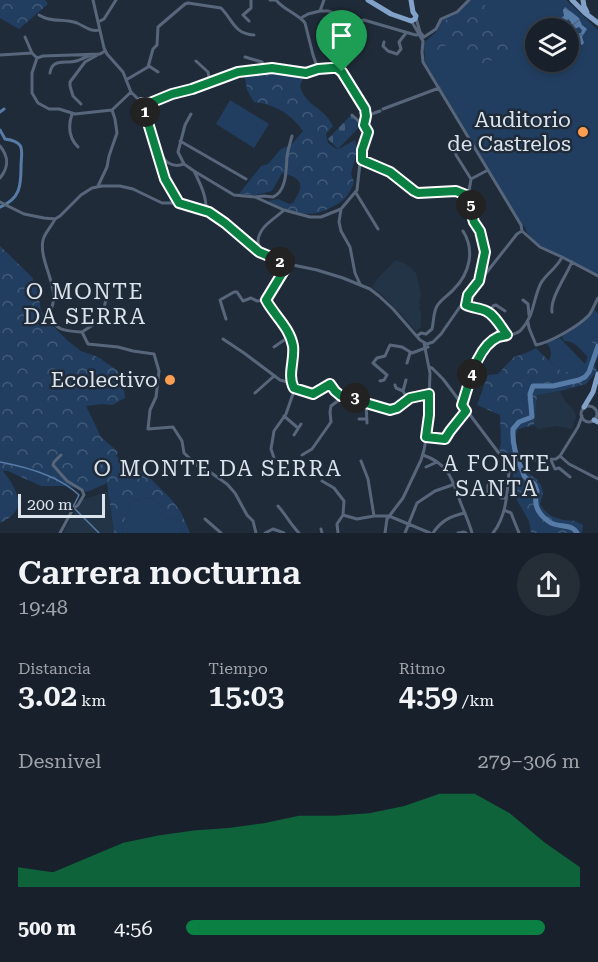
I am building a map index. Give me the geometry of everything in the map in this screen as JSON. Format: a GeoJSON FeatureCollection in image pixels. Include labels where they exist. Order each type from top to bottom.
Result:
{"type":"FeatureCollection","features":[{"type":"Feature","properties":{"kind":"main road"},"geometry":{"type":"LineString","coordinates":[[368,0],[391,14],[411,17]]}},
{"type":"Feature","properties":{"kind":"main road"},"geometry":{"type":"LineString","coordinates":[[373,0],[395,12],[411,17]]}},
{"type":"Feature","properties":{"kind":"main road"},"geometry":{"type":"LineString","coordinates":[[411,0],[411,17]]}},
{"type":"Feature","properties":{"kind":"main road"},"geometry":{"type":"LineString","coordinates":[[574,2],[580,3],[584,0],[584,6],[590,16]]}},
{"type":"Feature","properties":{"kind":"main road"},"geometry":{"type":"LineString","coordinates":[[574,2],[598,23]]}},
{"type":"Feature","properties":{"kind":"main road"},"geometry":{"type":"LineString","coordinates":[[585,407],[593,392],[598,374]]}},
{"type":"Feature","properties":{"kind":"street"},"geometry":{"type":"LineString","coordinates":[[93,0],[105,51],[122,70],[131,93],[142,103],[165,179],[179,203]]}},
{"type":"Feature","properties":{"kind":"street"},"geometry":{"type":"LineString","coordinates":[[98,22],[104,19],[116,0]]}},
{"type":"Feature","properties":{"kind":"street"},"geometry":{"type":"LineString","coordinates":[[249,21],[243,15],[251,8],[251,0]]}},
{"type":"Feature","properties":{"kind":"street"},"geometry":{"type":"LineString","coordinates":[[270,0],[276,0],[301,18],[306,26],[318,69]]}},
{"type":"Feature","properties":{"kind":"street"},"geometry":{"type":"LineString","coordinates":[[320,11],[324,0]]}},
{"type":"Feature","properties":{"kind":"street"},"geometry":{"type":"LineString","coordinates":[[423,39],[436,29],[441,19],[455,14],[469,0]]}},
{"type":"Feature","properties":{"kind":"street"},"geometry":{"type":"LineString","coordinates":[[126,80],[149,66],[153,49],[157,45],[158,27],[185,4],[221,8],[240,32],[254,35]]}},
{"type":"Feature","properties":{"kind":"street"},"geometry":{"type":"LineString","coordinates":[[301,18],[308,14],[328,11],[334,13],[343,22],[364,20],[406,33],[420,34]]}},
{"type":"Feature","properties":{"kind":"street"},"geometry":{"type":"LineString","coordinates":[[39,15],[49,20],[78,23],[91,31],[100,30]]}},
{"type":"Feature","properties":{"kind":"street"},"geometry":{"type":"LineString","coordinates":[[411,17],[423,39],[423,60],[521,225],[522,231],[540,247],[598,276]]}},
{"type":"Feature","properties":{"kind":"street"},"geometry":{"type":"LineString","coordinates":[[384,42],[383,46],[388,51],[397,54],[401,49],[399,42],[406,33]]}},
{"type":"Feature","properties":{"kind":"street"},"geometry":{"type":"LineString","coordinates":[[25,37],[32,53],[38,58]]}},
{"type":"Feature","properties":{"kind":"street"},"geometry":{"type":"LineString","coordinates":[[81,104],[73,96],[70,82],[85,62],[105,51]]}},
{"type":"Feature","properties":{"kind":"street"},"geometry":{"type":"LineString","coordinates":[[0,55],[32,53]]}},
{"type":"Feature","properties":{"kind":"street"},"geometry":{"type":"LineString","coordinates":[[50,74],[50,69],[57,63],[75,62],[94,54]]}},
{"type":"Feature","properties":{"kind":"street"},"geometry":{"type":"LineString","coordinates":[[100,54],[38,58],[32,73],[33,96],[38,103],[49,109],[59,109],[72,114],[112,110],[131,93]]}},
{"type":"Feature","properties":{"kind":"street"},"geometry":{"type":"LineString","coordinates":[[245,57],[262,62],[266,69]]}},
{"type":"Feature","properties":{"kind":"street"},"geometry":{"type":"LineString","coordinates":[[196,61],[208,72],[210,83]]}},
{"type":"Feature","properties":{"kind":"street"},"geometry":{"type":"LineString","coordinates":[[149,66],[158,72]]}},
{"type":"Feature","properties":{"kind":"street"},"geometry":{"type":"LineString","coordinates":[[142,103],[150,103],[238,72],[266,69],[306,73],[318,69],[337,68],[342,72],[365,109],[365,127]]}},
{"type":"Feature","properties":{"kind":"street"},"geometry":{"type":"LineString","coordinates":[[366,116],[439,87]]}},
{"type":"Feature","properties":{"kind":"street"},"geometry":{"type":"LineString","coordinates":[[98,186],[107,167],[117,134],[112,110]]}},
{"type":"Feature","properties":{"kind":"street"},"geometry":{"type":"LineString","coordinates":[[72,114],[69,127],[74,143],[78,147]]}},
{"type":"Feature","properties":{"kind":"street"},"geometry":{"type":"LineString","coordinates":[[191,114],[185,125],[178,152],[184,164],[200,178],[207,206],[206,211]]}},
{"type":"Feature","properties":{"kind":"street"},"geometry":{"type":"LineString","coordinates":[[255,197],[284,210],[310,217],[324,217],[341,209],[356,193],[362,150],[368,132],[352,115]]}},
{"type":"Feature","properties":{"kind":"street"},"geometry":{"type":"LineString","coordinates":[[200,178],[206,178],[234,195],[273,197],[279,193],[286,176],[292,136]]}},
{"type":"Feature","properties":{"kind":"street"},"geometry":{"type":"LineString","coordinates":[[180,141],[246,179]]}},
{"type":"Feature","properties":{"kind":"street"},"geometry":{"type":"LineString","coordinates":[[450,141],[471,179],[469,191],[472,200],[471,212],[480,231],[485,252],[479,281]]}},
{"type":"Feature","properties":{"kind":"street"},"geometry":{"type":"LineString","coordinates":[[154,144],[166,163],[177,166],[184,164]]}},
{"type":"Feature","properties":{"kind":"street"},"geometry":{"type":"LineString","coordinates":[[0,146],[8,163],[6,171],[0,178]]}},
{"type":"Feature","properties":{"kind":"street"},"geometry":{"type":"LineString","coordinates":[[362,160],[386,169],[418,193],[456,191],[466,195],[472,204]]}},
{"type":"Feature","properties":{"kind":"street"},"geometry":{"type":"LineString","coordinates":[[471,179],[488,170]]}},
{"type":"Feature","properties":{"kind":"street"},"geometry":{"type":"LineString","coordinates":[[97,284],[108,295],[104,308],[107,314],[104,318],[82,332],[59,329],[52,322],[49,312],[54,300],[49,269],[45,264],[44,238],[55,219],[83,194],[98,186],[130,188],[162,202],[179,203],[206,211],[225,223],[259,252],[288,264],[335,275],[361,285],[379,296],[427,346],[429,367],[429,415],[423,455],[404,498],[387,519],[385,533]]}},
{"type":"Feature","properties":{"kind":"street"},"geometry":{"type":"LineString","coordinates":[[356,193],[378,229]]}},
{"type":"Feature","properties":{"kind":"street"},"geometry":{"type":"LineString","coordinates":[[4,204],[32,216],[55,219]]}},
{"type":"Feature","properties":{"kind":"street"},"geometry":{"type":"LineString","coordinates":[[341,209],[339,227],[350,247],[355,273],[361,285]]}},
{"type":"Feature","properties":{"kind":"street"},"geometry":{"type":"LineString","coordinates":[[259,252],[259,238],[264,228],[269,221],[284,210]]}},
{"type":"Feature","properties":{"kind":"street"},"geometry":{"type":"LineString","coordinates":[[417,336],[421,333],[426,334],[432,329],[434,314],[439,303],[459,283],[467,269],[470,252],[463,231]]}},
{"type":"Feature","properties":{"kind":"street"},"geometry":{"type":"LineString","coordinates":[[406,363],[411,353],[435,341],[445,330],[468,295],[517,234],[522,231]]}},
{"type":"Feature","properties":{"kind":"street"},"geometry":{"type":"LineString","coordinates":[[462,405],[473,371],[484,350],[498,337],[519,332],[532,314],[541,283],[562,257]]}},
{"type":"Feature","properties":{"kind":"street"},"geometry":{"type":"LineString","coordinates":[[552,312],[550,309],[558,289],[572,262]]}},
{"type":"Feature","properties":{"kind":"street"},"geometry":{"type":"LineString","coordinates":[[266,300],[288,264]]}},
{"type":"Feature","properties":{"kind":"street"},"geometry":{"type":"LineString","coordinates":[[226,319],[220,300],[234,292],[237,292],[243,301],[251,298],[258,301],[266,300]]}},
{"type":"Feature","properties":{"kind":"street"},"geometry":{"type":"LineString","coordinates":[[468,295],[466,305],[489,312],[507,335]]}},
{"type":"Feature","properties":{"kind":"street"},"geometry":{"type":"LineString","coordinates":[[523,300],[529,305],[529,328],[534,344],[538,345],[556,339],[584,319],[598,298]]}},
{"type":"Feature","properties":{"kind":"street"},"geometry":{"type":"LineString","coordinates":[[266,300],[290,336],[293,350],[291,383],[294,388],[313,394],[330,384],[342,396],[356,398],[390,410],[408,400],[429,394]]}},
{"type":"Feature","properties":{"kind":"street"},"geometry":{"type":"LineString","coordinates":[[489,312],[496,304],[505,310]]}},
{"type":"Feature","properties":{"kind":"street"},"geometry":{"type":"LineString","coordinates":[[82,332],[88,344],[154,354],[159,371],[156,397],[150,410],[147,428],[149,430],[173,427],[182,441],[184,453],[202,470],[210,472],[235,493],[247,515],[253,521],[255,533]]}},
{"type":"Feature","properties":{"kind":"street"},"geometry":{"type":"LineString","coordinates":[[274,346],[290,336]]}},
{"type":"Feature","properties":{"kind":"street"},"geometry":{"type":"LineString","coordinates":[[223,339],[274,376],[291,383]]}},
{"type":"Feature","properties":{"kind":"street"},"geometry":{"type":"LineString","coordinates":[[380,381],[384,380],[387,375],[373,363],[377,358],[385,356],[390,345],[402,347],[411,353]]}},
{"type":"Feature","properties":{"kind":"street"},"geometry":{"type":"LineString","coordinates":[[429,367],[439,375],[498,452],[504,458],[512,461],[558,459],[578,427],[581,412],[585,407],[591,406],[597,410],[595,419]]}},
{"type":"Feature","properties":{"kind":"street"},"geometry":{"type":"LineString","coordinates":[[255,393],[274,376]]}},
{"type":"Feature","properties":{"kind":"street"},"geometry":{"type":"LineString","coordinates":[[403,391],[405,380]]}},
{"type":"Feature","properties":{"kind":"street"},"geometry":{"type":"LineString","coordinates":[[395,385],[403,391],[408,400]]}},
{"type":"Feature","properties":{"kind":"street"},"geometry":{"type":"LineString","coordinates":[[274,458],[272,449],[274,431],[291,404],[294,388]]}},
{"type":"Feature","properties":{"kind":"street"},"geometry":{"type":"LineString","coordinates":[[302,455],[312,449],[319,440],[331,422],[331,406],[342,396]]}},
{"type":"Feature","properties":{"kind":"street"},"geometry":{"type":"LineString","coordinates":[[359,419],[366,421],[366,403]]}},
{"type":"Feature","properties":{"kind":"street"},"geometry":{"type":"LineString","coordinates":[[426,437],[445,439],[466,411]]}},
{"type":"Feature","properties":{"kind":"street"},"geometry":{"type":"LineString","coordinates":[[284,416],[298,428]]}},
{"type":"Feature","properties":{"kind":"street"},"geometry":{"type":"LineString","coordinates":[[582,416],[583,419],[595,419]]}},
{"type":"Feature","properties":{"kind":"street"},"geometry":{"type":"LineString","coordinates":[[578,427],[582,423],[595,419]]}},
{"type":"Feature","properties":{"kind":"street"},"geometry":{"type":"LineString","coordinates":[[294,435],[301,424]]}},
{"type":"Feature","properties":{"kind":"street"},"geometry":{"type":"LineString","coordinates":[[60,533],[73,509],[84,495],[82,490],[67,481],[53,465],[61,455]]}},
{"type":"Feature","properties":{"kind":"street"},"geometry":{"type":"LineString","coordinates":[[423,455],[437,462],[448,472],[474,533]]}},
{"type":"Feature","properties":{"kind":"street"},"geometry":{"type":"LineString","coordinates":[[560,456],[569,464],[598,479]]}},
{"type":"Feature","properties":{"kind":"street"},"geometry":{"type":"LineString","coordinates":[[551,460],[555,469],[561,468],[570,477]]}},
{"type":"Feature","properties":{"kind":"street"},"geometry":{"type":"LineString","coordinates":[[361,461],[368,479],[374,516]]}},
{"type":"Feature","properties":{"kind":"street"},"geometry":{"type":"LineString","coordinates":[[492,533],[501,521],[512,461]]}},
{"type":"Feature","properties":{"kind":"street"},"geometry":{"type":"LineString","coordinates":[[426,467],[437,462]]}},
{"type":"Feature","properties":{"kind":"street"},"geometry":{"type":"LineString","coordinates":[[322,481],[331,486],[343,499],[343,515],[337,524],[338,533]]}},
{"type":"Feature","properties":{"kind":"street"},"geometry":{"type":"LineString","coordinates":[[405,533],[417,503],[435,490],[455,484]]}},
{"type":"Feature","properties":{"kind":"street"},"geometry":{"type":"LineString","coordinates":[[488,494],[488,485],[491,485],[498,495],[506,498]]}},
{"type":"Feature","properties":{"kind":"street"},"geometry":{"type":"LineString","coordinates":[[278,506],[299,533]]}},
{"type":"Feature","properties":{"kind":"street"},"geometry":{"type":"LineString","coordinates":[[504,510],[511,513],[519,533]]}},
{"type":"Feature","properties":{"kind":"street"},"geometry":{"type":"LineString","coordinates":[[343,515],[357,519],[389,516],[431,533],[446,518],[465,513]]}},
{"type":"Feature","properties":{"kind":"street"},"geometry":{"type":"LineString","coordinates":[[205,519],[220,533]]}},
{"type":"Feature","properties":{"kind":"street"},"geometry":{"type":"LineString","coordinates":[[265,533],[273,529],[284,533]]}},
{"type":"Feature","properties":{"kind":"street"},"geometry":{"type":"LineString","coordinates":[[458,533],[466,533]]}},
{"type":"Feature","properties":{"kind":"shaded area"},"geometry":{"type":"Polygon","coordinates":[[[396,260],[406,264],[416,273],[421,295],[419,308],[421,327],[416,331],[379,292],[372,288],[377,279],[396,260]]]}},
{"type":"Feature","properties":{"kind":"shaded area"},"geometry":{"type":"Polygon","coordinates":[[[560,391],[576,416],[572,429],[556,426],[538,429],[534,425],[537,395],[560,391]]]}},
{"type":"Feature","properties":{"kind":"shaded area"},"geometry":{"type":"Polygon","coordinates":[[[109,491],[114,533],[63,533],[82,500],[109,491]]]}},
{"type":"Feature","properties":{"kind":"green space"},"geometry":{"type":"Polygon","coordinates":[[[0,0],[45,0],[48,4],[19,29],[0,18],[0,0]]]}},
{"type":"Feature","properties":{"kind":"green space"},"geometry":{"type":"Polygon","coordinates":[[[470,0],[566,0],[598,30],[598,275],[536,243],[521,224],[425,62],[424,43],[438,30],[441,20],[456,14],[470,0]]]}},
{"type":"Feature","properties":{"kind":"green space"},"geometry":{"type":"Polygon","coordinates":[[[472,0],[480,0],[492,13],[497,26],[508,35],[509,50],[473,70],[462,47],[446,45],[432,56],[425,57],[426,41],[439,31],[443,21],[457,15],[472,0]]]}},
{"type":"Feature","properties":{"kind":"green space"},"geometry":{"type":"Polygon","coordinates":[[[264,71],[304,75],[300,86],[302,93],[333,126],[326,134],[328,143],[339,149],[355,140],[357,150],[351,174],[354,182],[350,191],[339,203],[322,212],[299,213],[268,201],[278,199],[289,204],[293,203],[297,197],[300,183],[294,177],[282,173],[272,191],[256,195],[239,194],[261,166],[268,164],[281,149],[291,145],[303,131],[282,111],[254,102],[247,90],[245,77],[249,72],[264,71]]]}},
{"type":"Feature","properties":{"kind":"green space"},"geometry":{"type":"Polygon","coordinates":[[[230,100],[269,124],[254,148],[216,124],[230,100]]]}},
{"type":"Feature","properties":{"kind":"green space"},"geometry":{"type":"Polygon","coordinates":[[[351,115],[361,125],[338,149],[328,139],[351,115]]]}},
{"type":"Feature","properties":{"kind":"green space"},"geometry":{"type":"Polygon","coordinates":[[[0,246],[31,276],[37,287],[41,311],[47,320],[81,351],[98,357],[118,371],[123,380],[125,398],[112,405],[86,406],[101,437],[118,452],[116,456],[148,476],[171,499],[181,512],[190,533],[184,533],[179,521],[163,516],[161,504],[152,498],[132,500],[122,533],[114,533],[107,483],[87,492],[69,486],[41,486],[8,471],[3,471],[16,493],[18,506],[9,518],[0,523],[0,246]]]}},
{"type":"Feature","properties":{"kind":"green space"},"geometry":{"type":"Polygon","coordinates":[[[594,309],[598,314],[598,334],[591,344],[588,357],[577,346],[564,341],[562,337],[594,309]]]}},
{"type":"Feature","properties":{"kind":"green space"},"geometry":{"type":"Polygon","coordinates":[[[598,334],[598,357],[594,364],[597,371],[586,384],[537,395],[534,425],[518,429],[515,437],[519,456],[507,458],[499,450],[500,415],[477,405],[488,375],[498,374],[514,357],[536,348],[563,372],[576,372],[586,362],[591,344],[598,334]]]}},
{"type":"Feature","properties":{"kind":"green space"},"geometry":{"type":"Polygon","coordinates":[[[560,338],[585,364],[576,372],[563,372],[549,361],[551,352],[546,343],[560,338]]]}},
{"type":"Feature","properties":{"kind":"green space"},"geometry":{"type":"Polygon","coordinates":[[[524,464],[529,474],[541,485],[543,493],[540,504],[543,509],[551,516],[583,525],[582,533],[531,533],[529,521],[513,493],[513,467],[524,464]]]}},
{"type":"Feature","properties":{"kind":"green space"},"geometry":{"type":"Polygon","coordinates":[[[152,498],[161,504],[163,516],[179,521],[184,533],[122,533],[132,500],[152,498]]]}},
{"type":"Feature","properties":{"kind":"water"},"geometry":{"type":"Polygon","coordinates":[[[565,7],[579,18],[561,18],[564,16],[565,7]]]}},
{"type":"Feature","properties":{"kind":"water"},"geometry":{"type":"Polygon","coordinates":[[[579,18],[587,29],[582,37],[584,43],[582,45],[579,44],[579,33],[582,30],[579,27],[579,18]]]}},
{"type":"Feature","properties":{"kind":"waterway"},"geometry":{"type":"LineString","coordinates":[[0,112],[4,109]]}},
{"type":"Feature","properties":{"kind":"waterway"},"geometry":{"type":"LineString","coordinates":[[0,130],[5,139],[17,142],[22,152],[21,180],[18,191],[12,200],[0,207]]}},
{"type":"Feature","properties":{"kind":"waterway"},"geometry":{"type":"LineString","coordinates":[[577,533],[571,528],[555,525],[538,511],[537,490],[535,484],[524,476],[515,450],[513,429],[519,422],[532,417],[530,394],[533,386],[553,386],[585,377],[598,346]]}},
{"type":"Feature","properties":{"kind":"waterway"},"geometry":{"type":"LineString","coordinates":[[0,462],[42,473],[71,488],[79,495],[73,507],[99,533]]}},
{"type":"Feature","properties":{"kind":"place","name":"Auditorio de Castrelos"},"geometry":{"type":"Point","coordinates":[583,132]}},
{"type":"Feature","properties":{"kind":"place","name":"Ecolectivo"},"geometry":{"type":"Point","coordinates":[170,380]}},
{"type":"Feature","properties":{"kind":"district","name":"O MONTE DA SERRA"},"geometry":{"type":"Point","coordinates":[85,304]}},
{"type":"Feature","properties":{"kind":"district","name":"O MONTE DA SERRA"},"geometry":{"type":"Point","coordinates":[218,468]}},
{"type":"Feature","properties":{"kind":"district","name":"A FONTE SANTA"},"geometry":{"type":"Point","coordinates":[497,476]}},
{"type":"Feature","properties":{"kind":"route"},"geometry":{"type":"LineString","coordinates":[[272,68],[310,73],[318,69],[337,68],[342,72],[366,112],[364,125],[368,132],[361,154],[362,160],[386,169],[418,193],[456,191],[466,195],[472,204],[471,212],[474,222],[483,239],[485,252],[482,271],[479,281],[468,295],[466,305],[489,312],[507,335],[498,337],[484,350],[473,371],[462,405],[466,411],[444,440],[426,437],[429,394],[410,398],[397,408],[390,410],[356,398],[341,396],[330,384],[313,394],[294,388],[291,383],[292,342],[275,311],[266,300],[288,264],[259,252],[209,212],[179,203],[165,179],[142,103],[150,103],[244,71],[272,68]]}}]}
